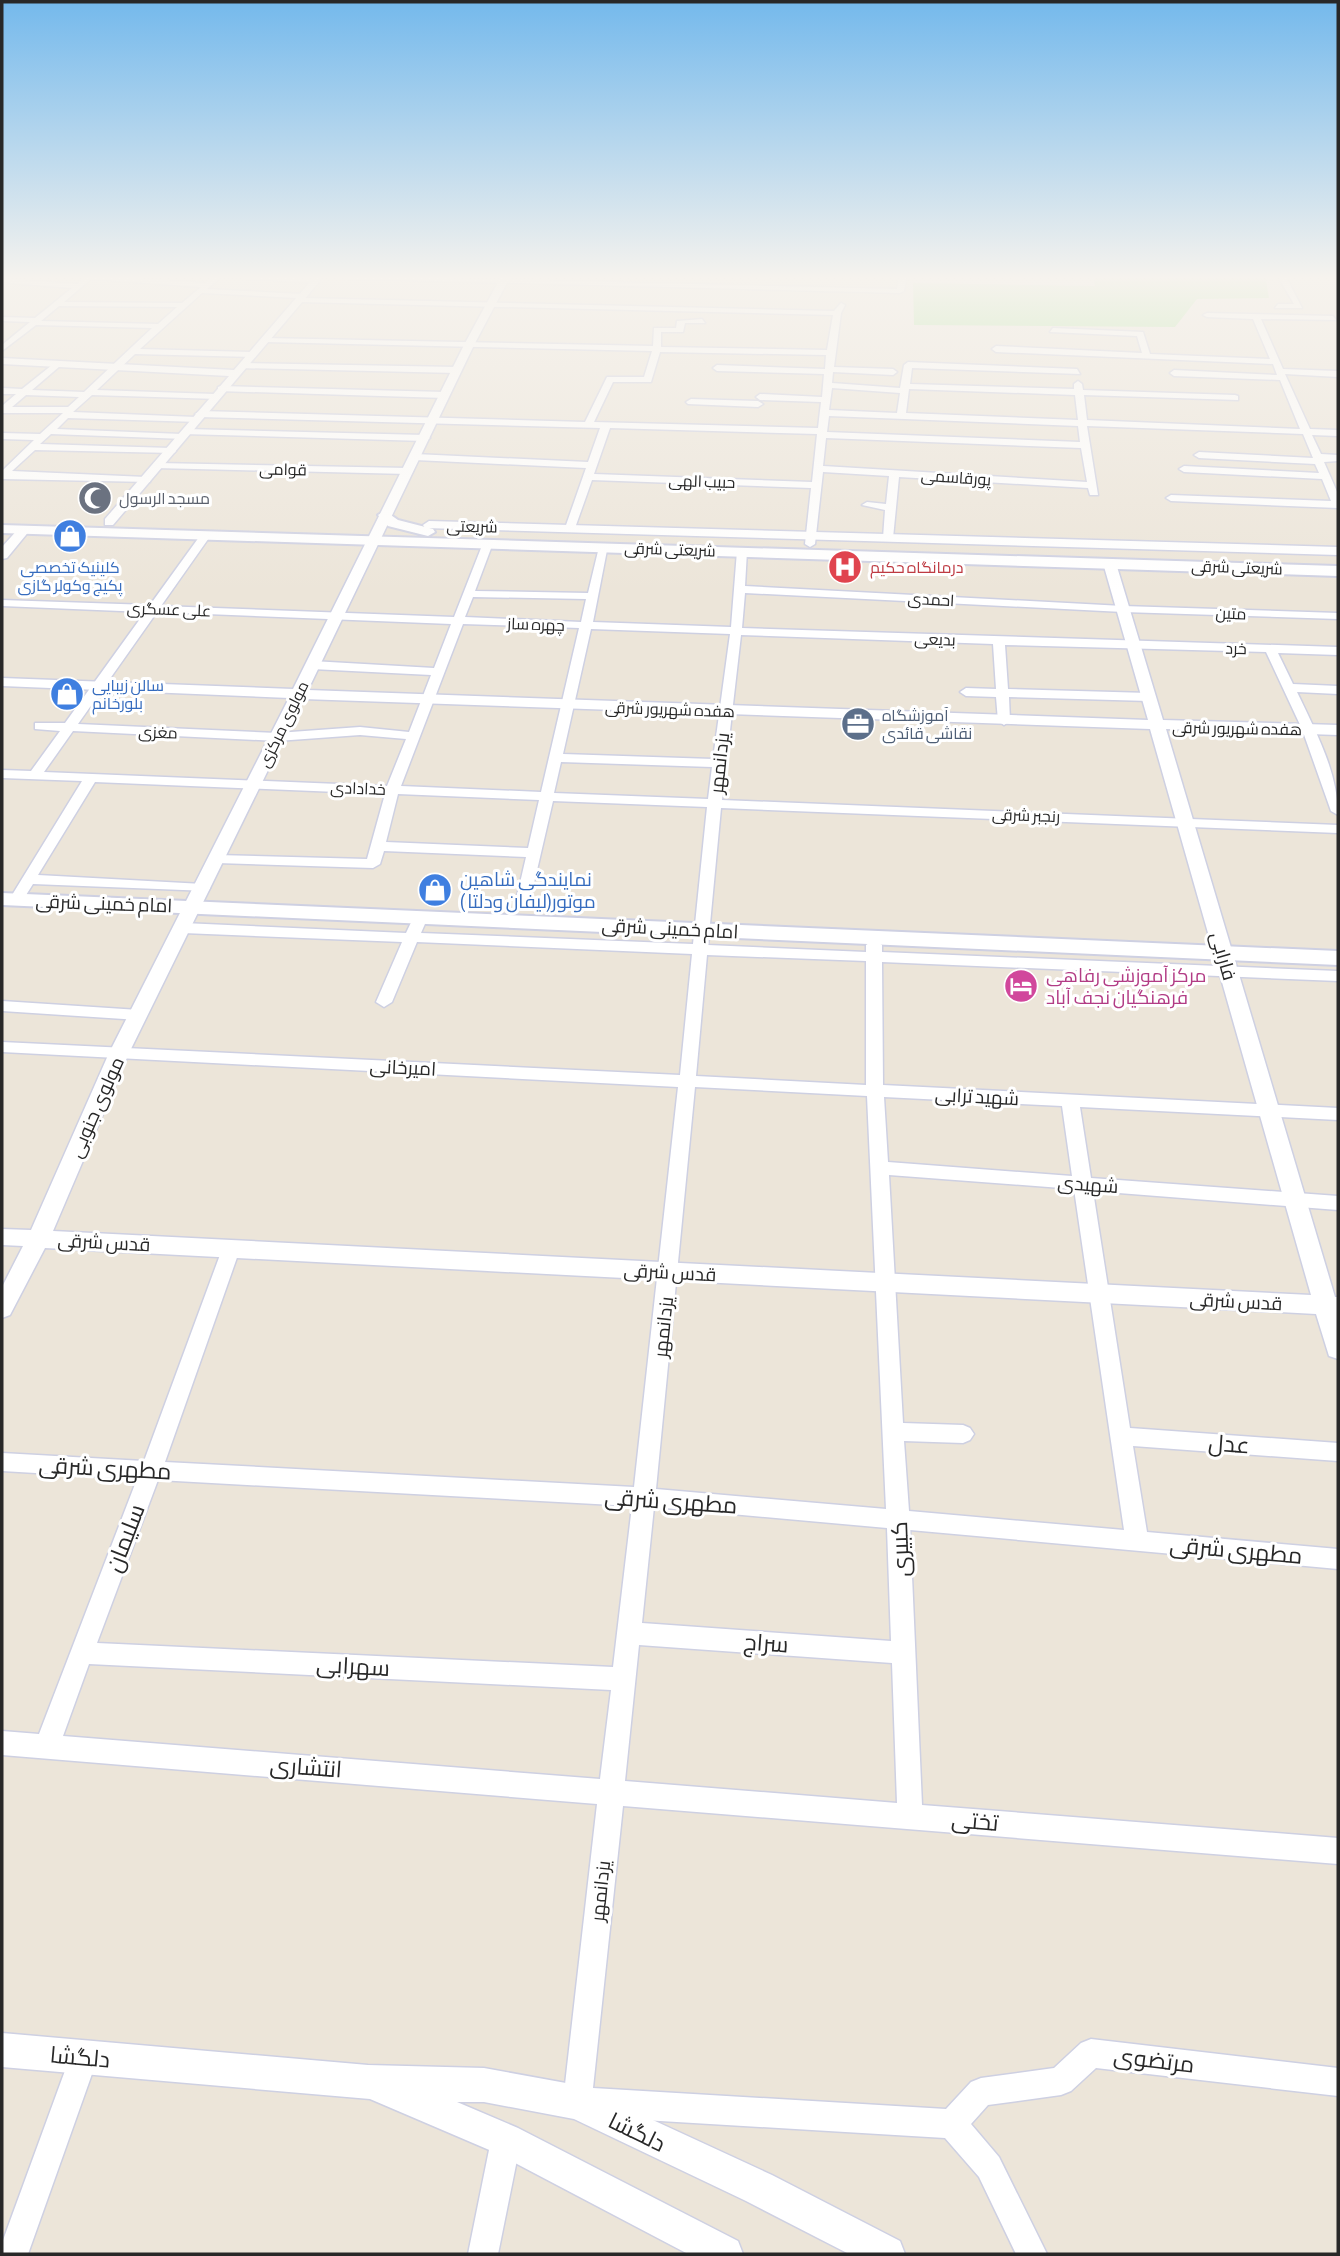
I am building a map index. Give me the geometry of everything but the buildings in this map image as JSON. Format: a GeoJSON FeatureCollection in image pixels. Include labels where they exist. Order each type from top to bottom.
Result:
{"type":"FeatureCollection","features":[{"type":"Feature","properties":{"kind":"main road"},"geometry":{"type":"LineString","coordinates":[[385,515],[404,526],[430,529]]}},
{"type":"Feature","properties":{"kind":"main road","name":"شریعتی شرقی"},"geometry":{"type":"LineString","coordinates":[[2,520],[453,538],[488,543],[1338,571]]}},
{"type":"Feature","properties":{"kind":"main road","name":"شریعتی شرقی"},"geometry":{"type":"LineString","coordinates":[[2,529],[206,535],[277,532]]}},
{"type":"Feature","properties":{"kind":"main road","name":"شریعتی شرقی"},"geometry":{"type":"LineString","coordinates":[[375,535],[430,529],[453,538],[513,531],[1338,561]]}},
{"type":"Feature","properties":{"kind":"main road","name":"امام خمینی شرقی"},"geometry":{"type":"LineString","coordinates":[[9,899],[198,898],[416,927],[1225,962],[1338,958]]}},
{"type":"Feature","properties":{"kind":"street"},"geometry":{"type":"LineString","coordinates":[[3,410],[38,380]]}},
{"type":"Feature","properties":{"kind":"street"},"geometry":{"type":"LineString","coordinates":[[3,475],[103,380]]}},
{"type":"Feature","properties":{"kind":"street"},"geometry":{"type":"LineString","coordinates":[[110,523],[229,380]]}},
{"type":"Feature","properties":{"kind":"street","name":"مولوی مرکزی"},"geometry":{"type":"LineString","coordinates":[[198,898],[452,380]]}},
{"type":"Feature","properties":{"kind":"street"},"geometry":{"type":"LineString","coordinates":[[588,425],[609,380]]}},
{"type":"Feature","properties":{"kind":"street"},"geometry":{"type":"LineString","coordinates":[[751,430],[766,380]]}},
{"type":"Feature","properties":{"kind":"street"},"geometry":{"type":"LineString","coordinates":[[810,540],[829,380]]}},
{"type":"Feature","properties":{"kind":"street"},"geometry":{"type":"LineString","coordinates":[[901,416],[905,380]]}},
{"type":"Feature","properties":{"kind":"street"},"geometry":{"type":"LineString","coordinates":[[3,410],[198,417],[606,425],[1085,445],[1078,380]]}},
{"type":"Feature","properties":{"kind":"street"},"geometry":{"type":"LineString","coordinates":[[1171,498],[1337,500],[1285,380]]}},
{"type":"Feature","properties":{"kind":"street"},"geometry":{"type":"LineString","coordinates":[[828,386],[1235,398]]}},
{"type":"Feature","properties":{"kind":"street"},"geometry":{"type":"LineString","coordinates":[[2,391],[445,395]]}},
{"type":"Feature","properties":{"kind":"street"},"geometry":{"type":"LineString","coordinates":[[691,402],[826,400]]}},
{"type":"Feature","properties":{"kind":"street"},"geometry":{"type":"LineString","coordinates":[[825,413],[1338,433]]}},
{"type":"Feature","properties":{"kind":"street"},"geometry":{"type":"LineString","coordinates":[[570,528],[606,425]]}},
{"type":"Feature","properties":{"kind":"street"},"geometry":{"type":"LineString","coordinates":[[2,436],[46,434],[425,438]]}},
{"type":"Feature","properties":{"kind":"street","name":"پورقاسمی"},"geometry":{"type":"LineString","coordinates":[[818,469],[1093,489],[1085,445]]}},
{"type":"Feature","properties":{"kind":"street"},"geometry":{"type":"LineString","coordinates":[[33,447],[170,451]]}},
{"type":"Feature","properties":{"kind":"street"},"geometry":{"type":"LineString","coordinates":[[1199,455],[1338,458]]}},
{"type":"Feature","properties":{"kind":"street"},"geometry":{"type":"LineString","coordinates":[[415,457],[592,465]]}},
{"type":"Feature","properties":{"kind":"street","name":"قوامی"},"geometry":{"type":"LineString","coordinates":[[158,466],[408,471]]}},
{"type":"Feature","properties":{"kind":"street"},"geometry":{"type":"LineString","coordinates":[[1184,469],[1326,476]]}},
{"type":"Feature","properties":{"kind":"street"},"geometry":{"type":"LineString","coordinates":[[888,538],[894,473]]}},
{"type":"Feature","properties":{"kind":"street"},"geometry":{"type":"LineString","coordinates":[[3,475],[146,480]]}},
{"type":"Feature","properties":{"kind":"street","name":"حبیب الهی"},"geometry":{"type":"LineString","coordinates":[[588,477],[816,485]]}},
{"type":"Feature","properties":{"kind":"street"},"geometry":{"type":"LineString","coordinates":[[867,505],[891,507]]}},
{"type":"Feature","properties":{"kind":"street","name":"شریعتی شرقی"},"geometry":{"type":"LineString","coordinates":[[513,531],[570,528],[810,540],[888,538],[1338,551]]}},
{"type":"Feature","properties":{"kind":"street","name":"شریعتی"},"geometry":{"type":"LineString","coordinates":[[430,529],[513,531]]}},
{"type":"Feature","properties":{"kind":"street"},"geometry":{"type":"LineString","coordinates":[[2,555],[24,530]]}},
{"type":"Feature","properties":{"kind":"street"},"geometry":{"type":"LineString","coordinates":[[35,775],[206,535]]}},
{"type":"Feature","properties":{"kind":"street"},"geometry":{"type":"LineString","coordinates":[[217,859],[373,864],[393,789],[488,543]]}},
{"type":"Feature","properties":{"kind":"street"},"geometry":{"type":"LineString","coordinates":[[524,895],[565,704],[604,547]]}},
{"type":"Feature","properties":{"kind":"street","name":"یزدانمهر"},"geometry":{"type":"LineString","coordinates":[[577,2102],[669,1272],[714,802],[736,632],[742,551]]}},
{"type":"Feature","properties":{"kind":"street","name":"فارابی"},"geometry":{"type":"LineString","coordinates":[[1110,562],[1294,1200],[1332,1306],[1338,1349]]}},
{"type":"Feature","properties":{"kind":"street","name":"احمدی"},"geometry":{"type":"LineString","coordinates":[[740,589],[1123,609]]}},
{"type":"Feature","properties":{"kind":"street"},"geometry":{"type":"LineString","coordinates":[[468,594],[592,596]]}},
{"type":"Feature","properties":{"kind":"street","name":"علی عسگری"},"geometry":{"type":"LineString","coordinates":[[2,603],[337,616]]}},
{"type":"Feature","properties":{"kind":"street","name":"متین"},"geometry":{"type":"LineString","coordinates":[[1123,609],[1338,616]]}},
{"type":"Feature","properties":{"kind":"street","name":"چهره ساز"},"geometry":{"type":"LineString","coordinates":[[337,616],[736,632]]}},
{"type":"Feature","properties":{"kind":"street","name":"بدیعی"},"geometry":{"type":"LineString","coordinates":[[736,632],[1134,646]]}},
{"type":"Feature","properties":{"kind":"street"},"geometry":{"type":"LineString","coordinates":[[999,642],[1004,721]]}},
{"type":"Feature","properties":{"kind":"street","name":"خرد"},"geometry":{"type":"LineString","coordinates":[[1134,646],[1338,651]]}},
{"type":"Feature","properties":{"kind":"street"},"geometry":{"type":"LineString","coordinates":[[1270,649],[1308,729],[1338,811]]}},
{"type":"Feature","properties":{"kind":"street"},"geometry":{"type":"LineString","coordinates":[[312,665],[438,672]]}},
{"type":"Feature","properties":{"kind":"street","name":"هفده شهریور شرقی"},"geometry":{"type":"LineString","coordinates":[[2,682],[1158,727],[1338,730]]}},
{"type":"Feature","properties":{"kind":"street"},"geometry":{"type":"LineString","coordinates":[[1289,688],[1338,690]]}},
{"type":"Feature","properties":{"kind":"street"},"geometry":{"type":"LineString","coordinates":[[966,692],[1149,697]]}},
{"type":"Feature","properties":{"kind":"street","name":"مغزی"},"geometry":{"type":"LineString","coordinates":[[40,726],[277,737],[360,731],[413,736]]}},
{"type":"Feature","properties":{"kind":"street"},"geometry":{"type":"LineString","coordinates":[[554,758],[719,763]]}},
{"type":"Feature","properties":{"kind":"street","name":"خدادادی"},"geometry":{"type":"LineString","coordinates":[[2,774],[714,802]]}},
{"type":"Feature","properties":{"kind":"street"},"geometry":{"type":"LineString","coordinates":[[9,899],[29,879],[91,778]]}},
{"type":"Feature","properties":{"kind":"street","name":"رنجبر شرقی"},"geometry":{"type":"LineString","coordinates":[[714,802],[1338,829]]}},
{"type":"Feature","properties":{"kind":"street"},"geometry":{"type":"LineString","coordinates":[[378,846],[535,853]]}},
{"type":"Feature","properties":{"kind":"street"},"geometry":{"type":"LineString","coordinates":[[29,879],[198,898]]}},
{"type":"Feature","properties":{"kind":"street","name":"مولوی جنوبی"},"geometry":{"type":"LineString","coordinates":[[2,1309],[38,1239],[119,1053],[198,898]]}},
{"type":"Feature","properties":{"kind":"street"},"geometry":{"type":"LineString","coordinates":[[183,928],[416,927],[384,1002]]}},
{"type":"Feature","properties":{"kind":"street","name":"کبیری"},"geometry":{"type":"LineString","coordinates":[[874,946],[875,1091],[894,1432],[910,1815]]}},
{"type":"Feature","properties":{"kind":"street"},"geometry":{"type":"LineString","coordinates":[[1225,962],[1338,976]]}},
{"type":"Feature","properties":{"kind":"street"},"geometry":{"type":"LineString","coordinates":[[2,1006],[139,1015]]}},
{"type":"Feature","properties":{"kind":"street","name":"امیرخانی"},"geometry":{"type":"LineString","coordinates":[[2,1047],[686,1082]]}},
{"type":"Feature","properties":{"kind":"street","name":"شهید ترابی"},"geometry":{"type":"LineString","coordinates":[[686,1082],[1338,1114]]}},
{"type":"Feature","properties":{"kind":"street"},"geometry":{"type":"LineString","coordinates":[[1070,1101],[1137,1541]]}},
{"type":"Feature","properties":{"kind":"street","name":"شهیدی"},"geometry":{"type":"LineString","coordinates":[[881,1168],[1338,1203]]}},
{"type":"Feature","properties":{"kind":"street","name":"قدس شرقی"},"geometry":{"type":"LineString","coordinates":[[2,1237],[1332,1306]]}},
{"type":"Feature","properties":{"kind":"street","name":"سلیمان"},"geometry":{"type":"LineString","coordinates":[[46,1746],[151,1471],[231,1249]]}},
{"type":"Feature","properties":{"kind":"street"},"geometry":{"type":"LineString","coordinates":[[894,1432],[962,1434]]}},
{"type":"Feature","properties":{"kind":"street","name":"عدل"},"geometry":{"type":"LineString","coordinates":[[1121,1436],[1338,1452]]}},
{"type":"Feature","properties":{"kind":"street","name":"مطهری شرقی"},"geometry":{"type":"LineString","coordinates":[[2,1462],[644,1497],[1338,1559]]}},
{"type":"Feature","properties":{"kind":"street","name":"سراج"},"geometry":{"type":"LineString","coordinates":[[629,1633],[904,1653]]}},
{"type":"Feature","properties":{"kind":"street","name":"سهرابی"},"geometry":{"type":"LineString","coordinates":[[82,1653],[624,1679]]}},
{"type":"Feature","properties":{"kind":"street","name":"انتشاری"},"geometry":{"type":"LineString","coordinates":[[2,1743],[611,1791]]}},
{"type":"Feature","properties":{"kind":"street","name":"تختی"},"geometry":{"type":"LineString","coordinates":[[611,1791],[1338,1851]]}},
{"type":"Feature","properties":{"kind":"street","name":"دلگشا"},"geometry":{"type":"LineString","coordinates":[[2,2050],[368,2081],[484,2085],[577,2102],[759,2188],[887,2254]]}},
{"type":"Feature","properties":{"kind":"street","name":"مرتضوی"},"geometry":{"type":"LineString","coordinates":[[952,2124],[981,2092],[1061,2081],[1091,2053],[1338,2082]]}},
{"type":"Feature","properties":{"kind":"street"},"geometry":{"type":"LineString","coordinates":[[13,2254],[84,2057]]}},
{"type":"Feature","properties":{"kind":"street","name":"دلگشا"},"geometry":{"type":"LineString","coordinates":[[368,2081],[506,2140],[725,2254]]}},
{"type":"Feature","properties":{"kind":"street"},"geometry":{"type":"LineString","coordinates":[[577,2102],[952,2124],[989,2167],[1032,2254]]}},
{"type":"Feature","properties":{"kind":"street"},"geometry":{"type":"LineString","coordinates":[[483,2254],[506,2140]]}},
{"type":"Feature","properties":{"kind":"place","name":"مسجد الرسول"},"geometry":{"type":"Point","coordinates":[95,498]}},
{"type":"Feature","properties":{"kind":"place","name":"کلینیک تخصصی پکیج وکولر گازی"},"geometry":{"type":"Point","coordinates":[70,536]}},
{"type":"Feature","properties":{"kind":"place","name":"درمانگاه حکیم"},"geometry":{"type":"Point","coordinates":[845,567]}},
{"type":"Feature","properties":{"kind":"place","name":"سالن زیبایی بلورخانم"},"geometry":{"type":"Point","coordinates":[67,694]}},
{"type":"Feature","properties":{"kind":"place","name":"آموزشگاه نقاشی قائدی"},"geometry":{"type":"Point","coordinates":[858,724]}},
{"type":"Feature","properties":{"kind":"place","name":"نمایندگی شاهین موتور(لیفان ودلتا )"},"geometry":{"type":"Point","coordinates":[435,890]}},
{"type":"Feature","properties":{"kind":"place","name":"مرکز آموزشی رفاهی فرهنگیان نجف آباد"},"geometry":{"type":"Point","coordinates":[1021,986]}}]}
